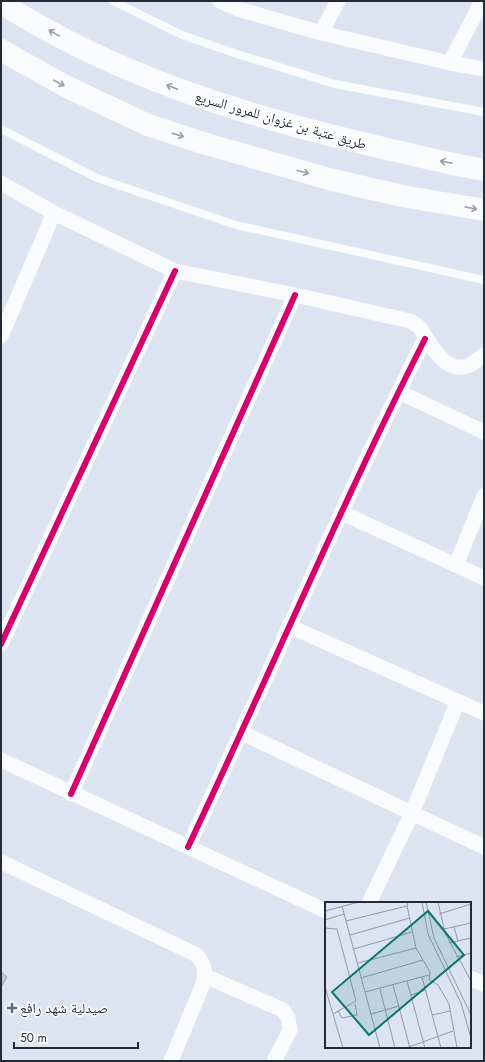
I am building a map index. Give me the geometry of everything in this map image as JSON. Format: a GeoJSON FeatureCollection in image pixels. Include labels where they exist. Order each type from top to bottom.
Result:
{"type":"FeatureCollection","features":[{"type":"Feature","properties":{"kind":"highway","name":"طريق عتبة بن غزوان للمرور السريع"},"geometry":{"type":"LineString","coordinates":[[1,3],[60,37],[172,88],[249,114],[324,134],[484,170]]}},
{"type":"Feature","properties":{"kind":"highway"},"geometry":{"type":"LineString","coordinates":[[1,50],[65,86],[148,125],[221,148],[334,180],[402,196],[484,210]]}},
{"type":"Feature","properties":{"kind":"street"},"geometry":{"type":"LineString","coordinates":[[220,1],[238,9],[321,33],[450,63],[484,69]]}},
{"type":"Feature","properties":{"kind":"street"},"geometry":{"type":"LineString","coordinates":[[321,33],[338,1]]}},
{"type":"Feature","properties":{"kind":"street"},"geometry":{"type":"LineString","coordinates":[[450,63],[482,1]]}},
{"type":"Feature","properties":{"kind":"street"},"geometry":{"type":"LineString","coordinates":[[1,184],[54,213],[175,271],[410,320],[419,326],[425,339],[443,360],[455,367],[468,366],[484,355]]}},
{"type":"Feature","properties":{"kind":"street"},"geometry":{"type":"LineString","coordinates":[[1,336],[54,213]]}},
{"type":"Feature","properties":{"kind":"street"},"geometry":{"type":"LineString","coordinates":[[1,644],[175,271]]}},
{"type":"Feature","properties":{"kind":"street"},"geometry":{"type":"LineString","coordinates":[[71,794],[295,295]]}},
{"type":"Feature","properties":{"kind":"street"},"geometry":{"type":"LineString","coordinates":[[188,847],[242,733],[289,626],[425,339]]}},
{"type":"Feature","properties":{"kind":"street"},"geometry":{"type":"LineString","coordinates":[[399,392],[484,432]]}},
{"type":"Feature","properties":{"kind":"street"},"geometry":{"type":"LineString","coordinates":[[456,565],[484,496]]}},
{"type":"Feature","properties":{"kind":"street"},"geometry":{"type":"LineString","coordinates":[[342,513],[484,578]]}},
{"type":"Feature","properties":{"kind":"street"},"geometry":{"type":"LineString","coordinates":[[289,626],[484,713]]}},
{"type":"Feature","properties":{"kind":"street"},"geometry":{"type":"LineString","coordinates":[[369,902],[412,813],[458,701]]}},
{"type":"Feature","properties":{"kind":"street"},"geometry":{"type":"LineString","coordinates":[[242,733],[484,847]]}},
{"type":"Feature","properties":{"kind":"street"},"geometry":{"type":"LineString","coordinates":[[1,760],[71,794],[325,911]]}},
{"type":"Feature","properties":{"kind":"street"},"geometry":{"type":"LineString","coordinates":[[1,862],[195,954],[201,960],[204,967],[205,976],[171,1061]]}},
{"type":"Feature","properties":{"kind":"street"},"geometry":{"type":"LineString","coordinates":[[205,976],[283,1010],[288,1018],[290,1030],[274,1061]]}},
{"type":"Feature","properties":{"kind":"street"},"geometry":{"type":"LineString","coordinates":[[471,978],[484,984]]}},
{"type":"Feature","properties":{"kind":"lane"},"geometry":{"type":"LineString","coordinates":[[113,1],[182,35],[240,55],[335,84],[484,112]]}},
{"type":"Feature","properties":{"kind":"lane"},"geometry":{"type":"LineString","coordinates":[[1,130],[97,178],[236,225],[484,280]]}},
{"type":"Feature","properties":{"kind":"building"},"geometry":{"type":"Polygon","coordinates":[[[1,972],[7,977],[1,987],[1,972]]]}},
{"type":"Feature","properties":{"kind":"cycle path"},"geometry":{"type":"LineString","coordinates":[[1,644],[175,271]]}},
{"type":"Feature","properties":{"kind":"cycle path"},"geometry":{"type":"LineString","coordinates":[[71,794],[295,295]]}},
{"type":"Feature","properties":{"kind":"cycle path"},"geometry":{"type":"LineString","coordinates":[[188,847],[334,528],[425,339]]}},
{"type":"Feature","properties":{"kind":"place","name":"صيدلية شهد رافع"},"geometry":{"type":"Point","coordinates":[12,1008]}}]}
